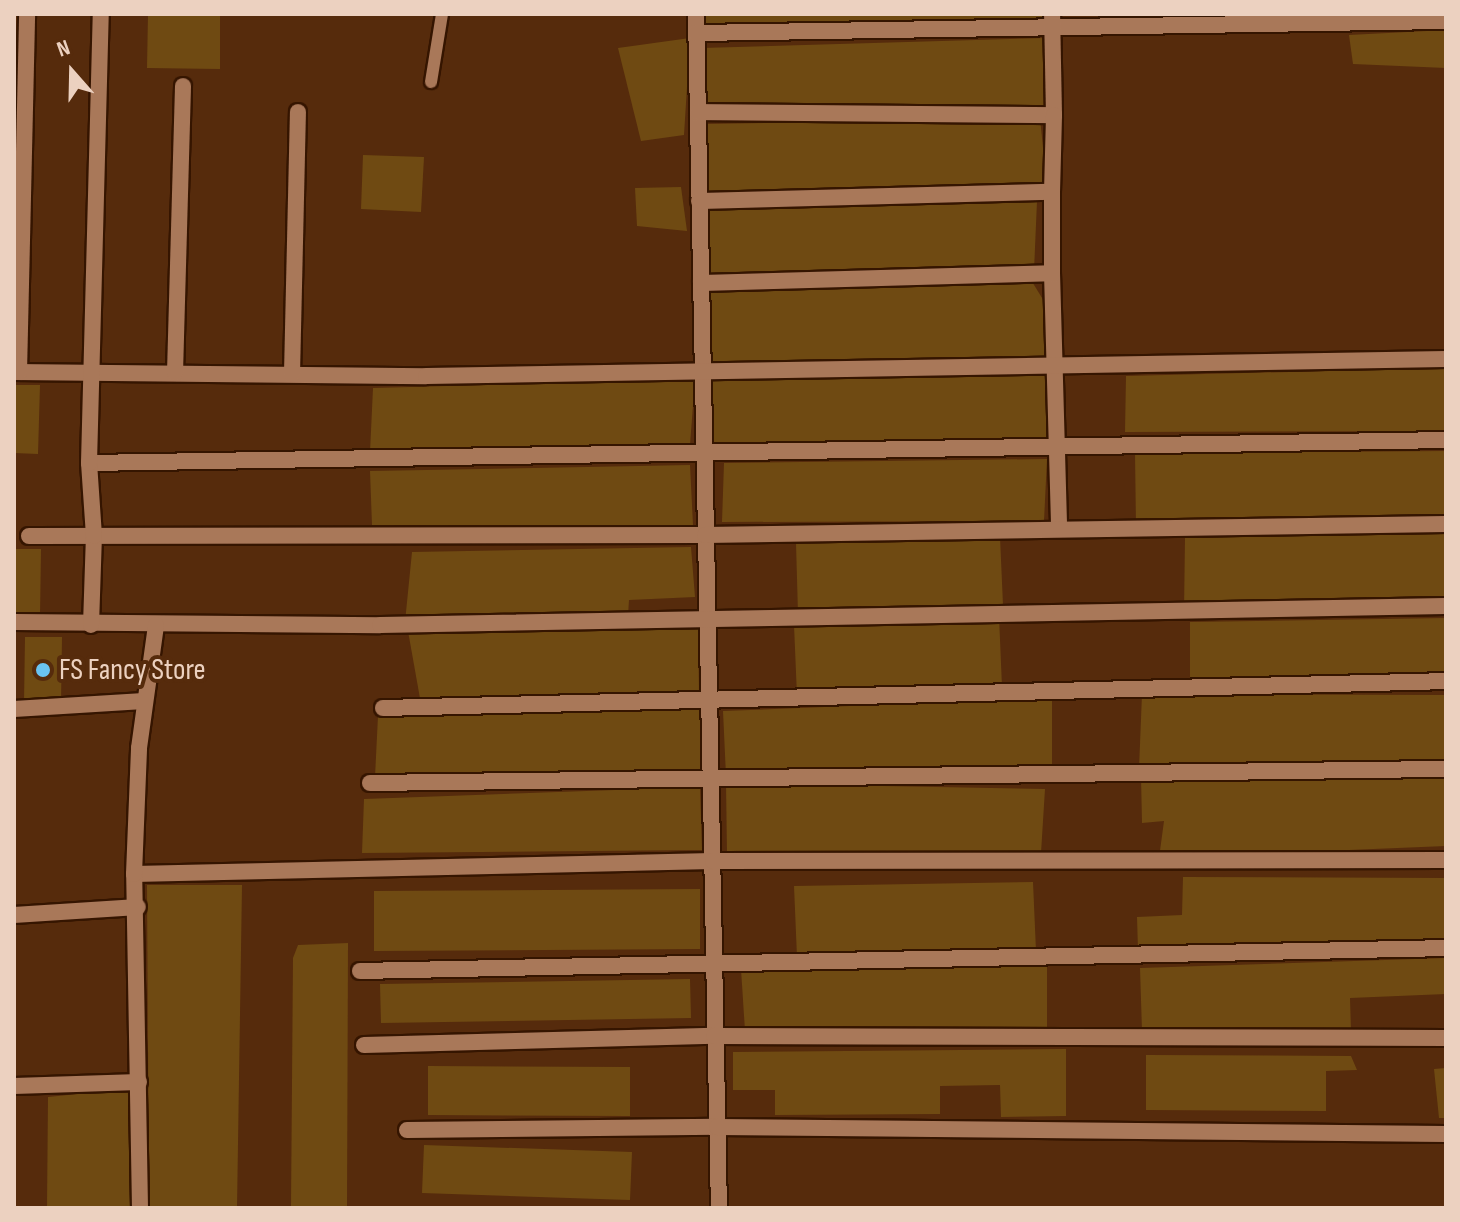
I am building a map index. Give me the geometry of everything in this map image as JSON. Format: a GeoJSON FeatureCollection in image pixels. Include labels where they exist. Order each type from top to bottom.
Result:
{"type":"FeatureCollection","features":[{"type":"Feature","properties":{"kind":"street"},"geometry":{"type":"LineString","coordinates":[[27,14],[16,372],[292,374],[703,371],[1446,359]]}},
{"type":"Feature","properties":{"kind":"street"},"geometry":{"type":"LineString","coordinates":[[91,625],[94,536],[89,463],[101,14]]}},
{"type":"Feature","properties":{"kind":"street"},"geometry":{"type":"LineString","coordinates":[[696,14],[719,1208]]}},
{"type":"Feature","properties":{"kind":"street"},"geometry":{"type":"LineString","coordinates":[[696,33],[1053,20],[1446,21]]}},
{"type":"Feature","properties":{"kind":"street"},"geometry":{"type":"LineString","coordinates":[[1053,20],[1052,273],[1059,529]]}},
{"type":"Feature","properties":{"kind":"street"},"geometry":{"type":"LineString","coordinates":[[175,373],[183,86]]}},
{"type":"Feature","properties":{"kind":"street"},"geometry":{"type":"LineString","coordinates":[[292,374],[298,112]]}},
{"type":"Feature","properties":{"kind":"street"},"geometry":{"type":"LineString","coordinates":[[698,112],[1054,115]]}},
{"type":"Feature","properties":{"kind":"street"},"geometry":{"type":"LineString","coordinates":[[699,201],[1052,192]]}},
{"type":"Feature","properties":{"kind":"street"},"geometry":{"type":"LineString","coordinates":[[701,283],[1052,273]]}},
{"type":"Feature","properties":{"kind":"street"},"geometry":{"type":"LineString","coordinates":[[89,463],[1058,450],[1446,440]]}},
{"type":"Feature","properties":{"kind":"street"},"geometry":{"type":"LineString","coordinates":[[29,536],[705,535],[1446,524]]}},
{"type":"Feature","properties":{"kind":"street"},"geometry":{"type":"LineString","coordinates":[[14,622],[156,625],[707,619],[1446,606]]}},
{"type":"Feature","properties":{"kind":"street"},"geometry":{"type":"LineString","coordinates":[[140,1208],[138,907],[134,874],[144,701],[156,625]]}},
{"type":"Feature","properties":{"kind":"street"},"geometry":{"type":"LineString","coordinates":[[383,708],[1446,681]]}},
{"type":"Feature","properties":{"kind":"street"},"geometry":{"type":"LineString","coordinates":[[14,709],[144,701]]}},
{"type":"Feature","properties":{"kind":"street"},"geometry":{"type":"LineString","coordinates":[[370,783],[1446,769]]}},
{"type":"Feature","properties":{"kind":"street"},"geometry":{"type":"LineString","coordinates":[[134,874],[713,861],[1446,860]]}},
{"type":"Feature","properties":{"kind":"street"},"geometry":{"type":"LineString","coordinates":[[14,915],[138,907]]}},
{"type":"Feature","properties":{"kind":"street"},"geometry":{"type":"LineString","coordinates":[[360,971],[1446,948]]}},
{"type":"Feature","properties":{"kind":"street"},"geometry":{"type":"LineString","coordinates":[[364,1045],[714,1036],[1446,1038]]}},
{"type":"Feature","properties":{"kind":"street"},"geometry":{"type":"LineString","coordinates":[[14,1086],[139,1082]]}},
{"type":"Feature","properties":{"kind":"street"},"geometry":{"type":"LineString","coordinates":[[407,1130],[717,1127],[1446,1134]]}},
{"type":"Feature","properties":{"kind":"lane"},"geometry":{"type":"LineString","coordinates":[[431,82],[442,14]]}},
{"type":"Feature","properties":{"kind":"building"},"geometry":{"type":"Polygon","coordinates":[[[148,14],[220,14],[220,69],[147,68],[148,14]]]}},
{"type":"Feature","properties":{"kind":"building"},"geometry":{"type":"Polygon","coordinates":[[[704,14],[1046,14],[1046,20],[705,27],[704,14]]]}},
{"type":"Feature","properties":{"kind":"building"},"geometry":{"type":"Polygon","coordinates":[[[1130,14],[1412,14],[1131,18],[1130,14]]]}},
{"type":"Feature","properties":{"kind":"building"},"geometry":{"type":"Polygon","coordinates":[[[1446,30],[1446,68],[1353,64],[1349,35],[1446,30]]]}},
{"type":"Feature","properties":{"kind":"building"},"geometry":{"type":"Polygon","coordinates":[[[690,38],[684,135],[641,141],[618,48],[690,38]]]}},
{"type":"Feature","properties":{"kind":"building"},"geometry":{"type":"Polygon","coordinates":[[[1044,38],[1046,105],[704,106],[701,48],[1044,38]]]}},
{"type":"Feature","properties":{"kind":"building"},"geometry":{"type":"Polygon","coordinates":[[[1040,118],[1047,187],[706,191],[704,124],[1040,118]]]}},
{"type":"Feature","properties":{"kind":"building"},"geometry":{"type":"Polygon","coordinates":[[[363,155],[424,157],[421,212],[361,209],[363,155]]]}},
{"type":"Feature","properties":{"kind":"building"},"geometry":{"type":"Polygon","coordinates":[[[681,187],[687,231],[637,226],[635,188],[681,187]]]}},
{"type":"Feature","properties":{"kind":"building"},"geometry":{"type":"Polygon","coordinates":[[[710,201],[1037,201],[1034,271],[710,274],[710,201]]]}},
{"type":"Feature","properties":{"kind":"building"},"geometry":{"type":"Polygon","coordinates":[[[1031,280],[1047,306],[1045,356],[710,364],[710,286],[1031,280]]]}},
{"type":"Feature","properties":{"kind":"building"},"geometry":{"type":"Polygon","coordinates":[[[1446,368],[1446,431],[1125,432],[1126,376],[1446,368]]]}},
{"type":"Feature","properties":{"kind":"building"},"geometry":{"type":"Polygon","coordinates":[[[1051,371],[1052,440],[712,447],[713,380],[1051,371]]]}},
{"type":"Feature","properties":{"kind":"building"},"geometry":{"type":"Polygon","coordinates":[[[695,379],[690,445],[370,452],[373,388],[695,379]]]}},
{"type":"Feature","properties":{"kind":"building"},"geometry":{"type":"Polygon","coordinates":[[[14,385],[40,385],[38,454],[14,453],[14,385]]]}},
{"type":"Feature","properties":{"kind":"building"},"geometry":{"type":"Polygon","coordinates":[[[1446,451],[1446,522],[1136,527],[1135,453],[1446,451]]]}},
{"type":"Feature","properties":{"kind":"building"},"geometry":{"type":"Polygon","coordinates":[[[1047,459],[1044,521],[722,522],[724,463],[1047,459]]]}},
{"type":"Feature","properties":{"kind":"building"},"geometry":{"type":"Polygon","coordinates":[[[690,465],[693,525],[372,525],[370,471],[690,465]]]}},
{"type":"Feature","properties":{"kind":"building"},"geometry":{"type":"Polygon","coordinates":[[[1446,532],[1446,607],[1184,611],[1185,538],[1446,532]]]}},
{"type":"Feature","properties":{"kind":"building"},"geometry":{"type":"Polygon","coordinates":[[[1000,537],[1003,605],[798,614],[796,543],[1000,537]]]}},
{"type":"Feature","properties":{"kind":"building"},"geometry":{"type":"Polygon","coordinates":[[[691,547],[695,597],[629,600],[628,616],[405,622],[412,552],[691,547]]]}},
{"type":"Feature","properties":{"kind":"building"},"geometry":{"type":"Polygon","coordinates":[[[14,549],[41,549],[40,616],[14,615],[14,549]]]}},
{"type":"Feature","properties":{"kind":"building"},"geometry":{"type":"Polygon","coordinates":[[[999,616],[1002,687],[797,696],[794,625],[999,616]]]}},
{"type":"Feature","properties":{"kind":"building"},"geometry":{"type":"Polygon","coordinates":[[[1446,618],[1446,675],[1190,679],[1190,622],[1446,618]]]}},
{"type":"Feature","properties":{"kind":"building"},"geometry":{"type":"Polygon","coordinates":[[[698,627],[699,692],[421,704],[408,631],[698,627]]]}},
{"type":"Feature","properties":{"kind":"building","name":"FS Fancy Store"},"geometry":{"type":"Polygon","coordinates":[[[25,637],[62,637],[61,703],[24,703],[25,637]]]}},
{"type":"Feature","properties":{"kind":"building"},"geometry":{"type":"Polygon","coordinates":[[[1142,694],[1446,695],[1446,762],[1139,769],[1142,694]]]}},
{"type":"Feature","properties":{"kind":"building"},"geometry":{"type":"Polygon","coordinates":[[[1052,698],[1052,773],[726,776],[723,711],[1052,698]]]}},
{"type":"Feature","properties":{"kind":"building"},"geometry":{"type":"Polygon","coordinates":[[[702,704],[703,773],[375,777],[378,716],[702,704]]]}},
{"type":"Feature","properties":{"kind":"building"},"geometry":{"type":"Polygon","coordinates":[[[1446,773],[1446,846],[1159,858],[1164,821],[1142,823],[1141,777],[1446,773]]]}},
{"type":"Feature","properties":{"kind":"building"},"geometry":{"type":"Polygon","coordinates":[[[726,783],[1045,789],[1041,853],[727,854],[726,783]]]}},
{"type":"Feature","properties":{"kind":"building"},"geometry":{"type":"Polygon","coordinates":[[[700,787],[702,850],[362,853],[364,799],[700,787]]]}},
{"type":"Feature","properties":{"kind":"building"},"geometry":{"type":"Polygon","coordinates":[[[1183,877],[1446,878],[1446,943],[1138,950],[1137,917],[1182,915],[1183,877]]]}},
{"type":"Feature","properties":{"kind":"building"},"geometry":{"type":"Polygon","coordinates":[[[1033,882],[1036,951],[797,957],[794,886],[1033,882]]]}},
{"type":"Feature","properties":{"kind":"building"},"geometry":{"type":"Polygon","coordinates":[[[147,885],[242,885],[237,1208],[149,1208],[147,885]]]}},
{"type":"Feature","properties":{"kind":"building"},"geometry":{"type":"Polygon","coordinates":[[[700,889],[700,949],[374,951],[374,891],[700,889]]]}},
{"type":"Feature","properties":{"kind":"building"},"geometry":{"type":"Polygon","coordinates":[[[348,943],[347,1208],[291,1208],[293,958],[298,945],[348,943]]]}},
{"type":"Feature","properties":{"kind":"building"},"geometry":{"type":"Polygon","coordinates":[[[1446,958],[1446,994],[1350,998],[1351,1031],[1142,1031],[1140,968],[1446,958]]]}},
{"type":"Feature","properties":{"kind":"building"},"geometry":{"type":"Polygon","coordinates":[[[1047,964],[1047,1031],[745,1031],[741,969],[1047,964]]]}},
{"type":"Feature","properties":{"kind":"building"},"geometry":{"type":"Polygon","coordinates":[[[690,979],[691,1018],[381,1023],[380,984],[690,979]]]}},
{"type":"Feature","properties":{"kind":"building"},"geometry":{"type":"Polygon","coordinates":[[[1066,1049],[1066,1116],[1001,1117],[1000,1085],[940,1086],[940,1114],[775,1115],[775,1090],[733,1090],[733,1052],[1066,1049]]]}},
{"type":"Feature","properties":{"kind":"building"},"geometry":{"type":"Polygon","coordinates":[[[1146,1055],[1351,1056],[1357,1070],[1326,1071],[1326,1111],[1146,1110],[1146,1055]]]}},
{"type":"Feature","properties":{"kind":"building"},"geometry":{"type":"Polygon","coordinates":[[[428,1066],[630,1067],[630,1116],[428,1115],[428,1066]]]}},
{"type":"Feature","properties":{"kind":"building"},"geometry":{"type":"Polygon","coordinates":[[[1446,1068],[1446,1118],[1439,1118],[1434,1069],[1446,1068]]]}},
{"type":"Feature","properties":{"kind":"building"},"geometry":{"type":"Polygon","coordinates":[[[136,1088],[135,1208],[47,1208],[48,1097],[136,1088]]]}},
{"type":"Feature","properties":{"kind":"building"},"geometry":{"type":"Polygon","coordinates":[[[424,1145],[632,1152],[630,1200],[422,1193],[424,1145]]]}},
{"type":"Feature","properties":{"kind":"place","name":"FS Fancy Store"},"geometry":{"type":"Point","coordinates":[43,670]}}]}
